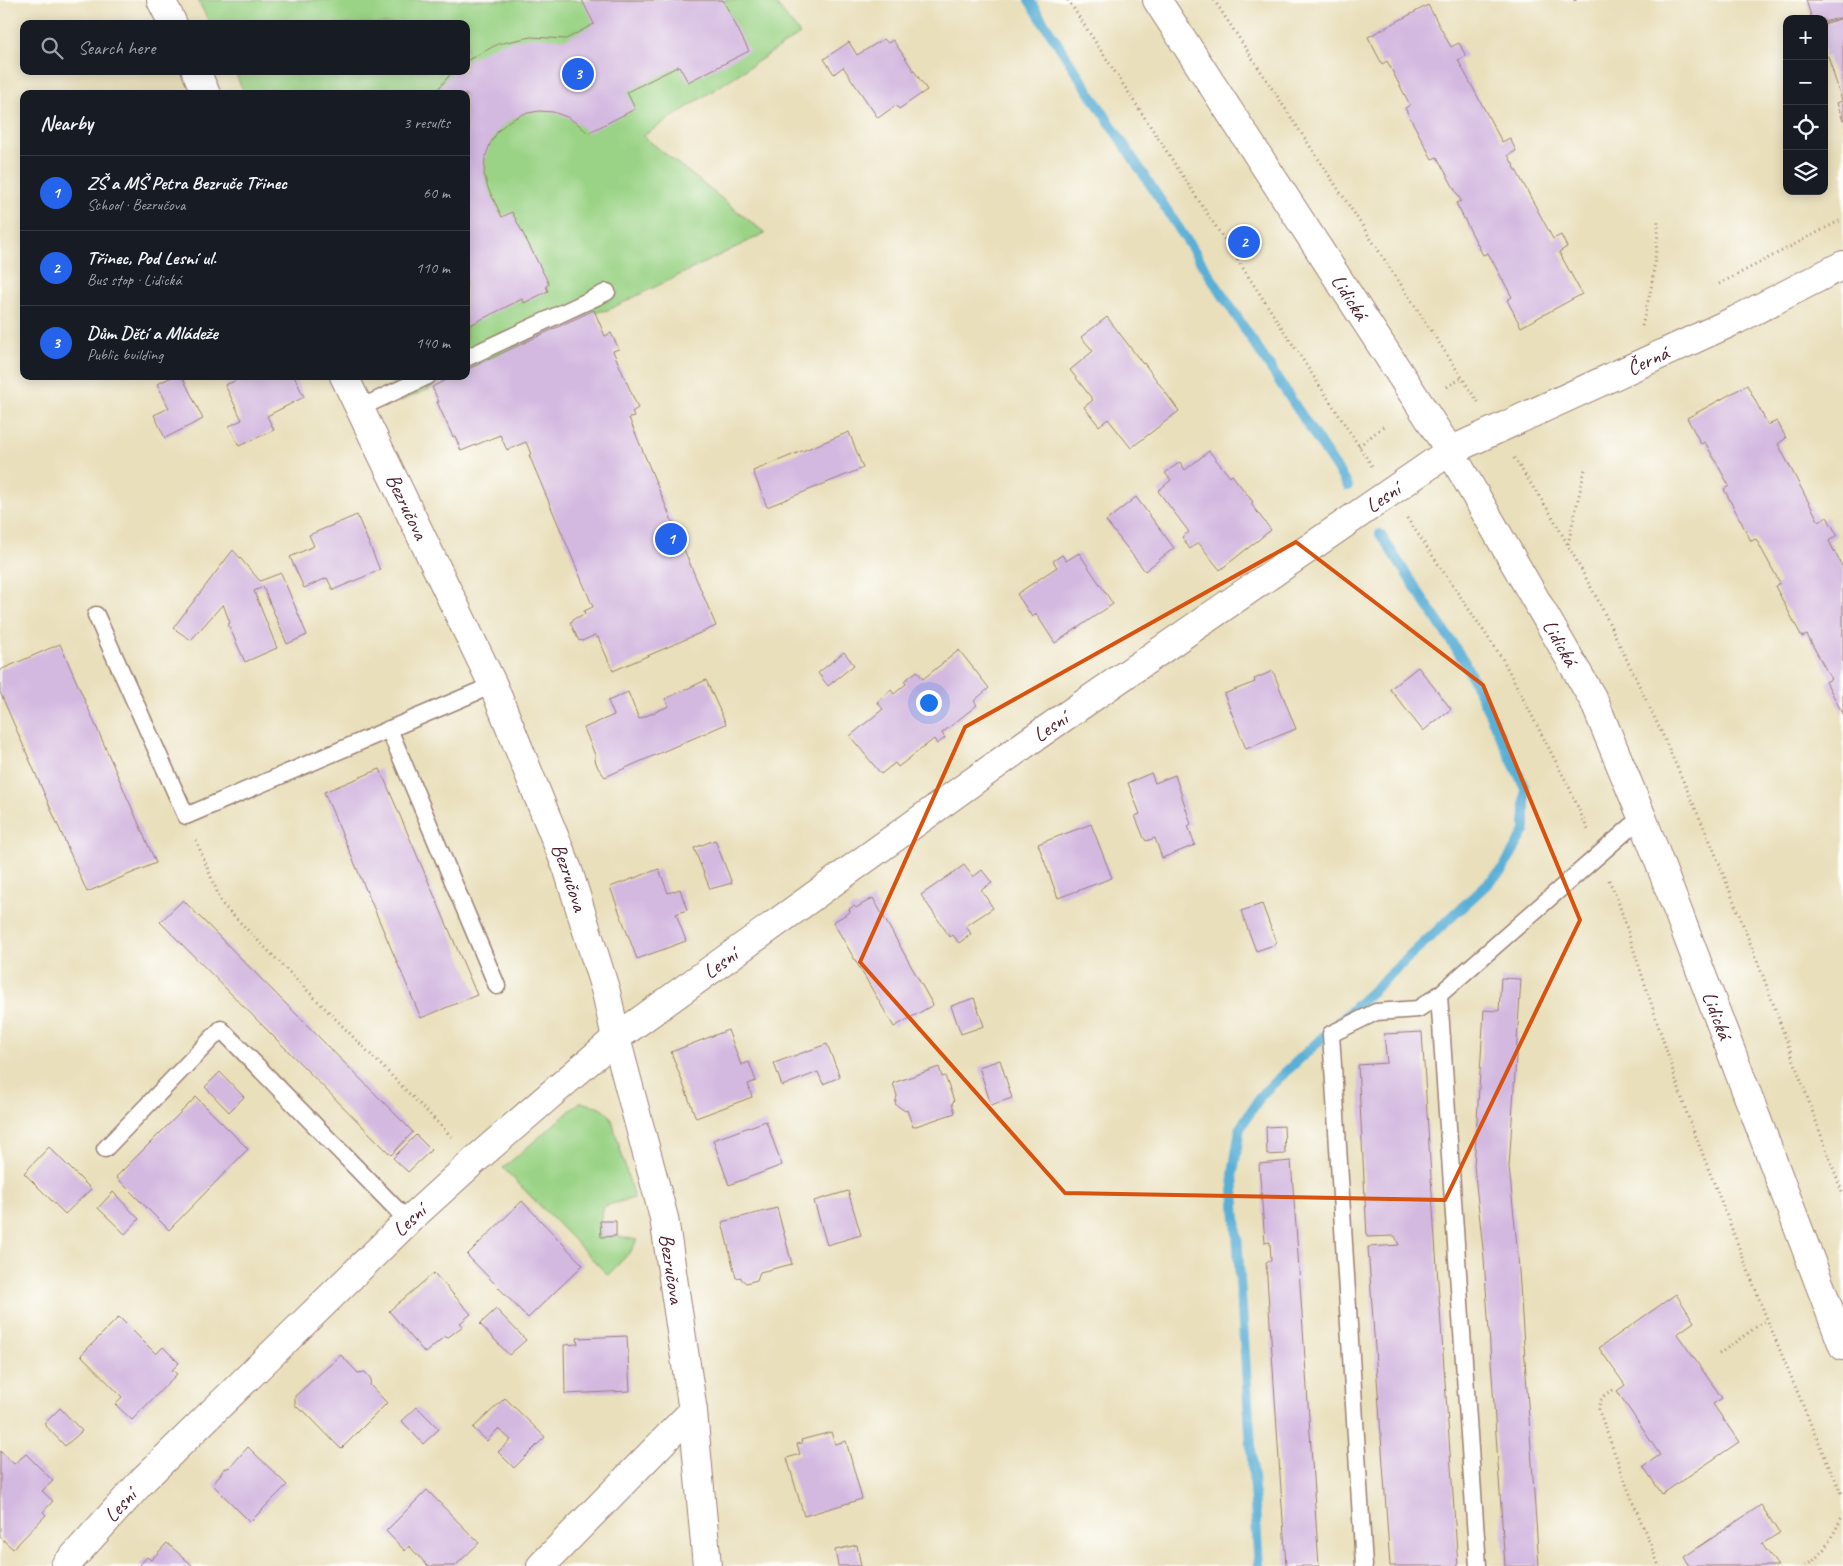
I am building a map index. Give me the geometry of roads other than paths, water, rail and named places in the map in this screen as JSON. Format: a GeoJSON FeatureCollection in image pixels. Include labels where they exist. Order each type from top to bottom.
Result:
{"type":"FeatureCollection","features":[{"type":"Feature","properties":{"kind":"street"},"geometry":{"type":"LineString","coordinates":[[161,0],[171,20]]}},
{"type":"Feature","properties":{"kind":"street","name":"Lidická"},"geometry":{"type":"LineString","coordinates":[[1157,0],[1450,450],[1594,701],[1642,817],[1843,1346]]}},
{"type":"Feature","properties":{"kind":"street"},"geometry":{"type":"LineString","coordinates":[[198,75],[204,90]]}},
{"type":"Feature","properties":{"kind":"street","name":"Černá"},"geometry":{"type":"LineString","coordinates":[[1450,450],[1736,320],[1843,264]]}},
{"type":"Feature","properties":{"kind":"street","name":"Bezručova"},"geometry":{"type":"LineString","coordinates":[[346,380],[493,685],[568,870],[606,992],[616,1038],[664,1218],[693,1411],[707,1566]]}},
{"type":"Feature","properties":{"kind":"street","name":"Lesní"},"geometry":{"type":"LineString","coordinates":[[65,1566],[144,1479],[408,1221],[475,1160],[616,1038],[1028,742],[1450,450]]}},
{"type":"Feature","properties":{"kind":"street"},"geometry":{"type":"LineString","coordinates":[[541,1566],[693,1411]]}},
{"type":"Feature","properties":{"kind":"lane"},"geometry":{"type":"LineString","coordinates":[[470,356],[607,292]]}},
{"type":"Feature","properties":{"kind":"lane"},"geometry":{"type":"LineString","coordinates":[[360,408],[420,380]]}},
{"type":"Feature","properties":{"kind":"lane"},"geometry":{"type":"LineString","coordinates":[[96,616],[186,816],[493,685]]}},
{"type":"Feature","properties":{"kind":"lane"},"geometry":{"type":"LineString","coordinates":[[389,729],[497,986]]}},
{"type":"Feature","properties":{"kind":"lane"},"geometry":{"type":"LineString","coordinates":[[1364,1566],[1331,1034],[1376,1012],[1418,1009],[1439,995],[1642,817]]}},
{"type":"Feature","properties":{"kind":"lane"},"geometry":{"type":"LineString","coordinates":[[1439,995],[1478,1566]]}},
{"type":"Feature","properties":{"kind":"lane"},"geometry":{"type":"LineString","coordinates":[[104,1149],[221,1029],[408,1221]]}},
{"type":"Feature","properties":{"kind":"waterway"},"geometry":{"type":"LineString","coordinates":[[1029,0],[1348,486]]}},
{"type":"Feature","properties":{"kind":"waterway"},"geometry":{"type":"LineString","coordinates":[[1259,1566],[1233,1174],[1240,1128],[1262,1094],[1502,870],[1525,831],[1525,788],[1464,661],[1380,534]]}},
{"type":"Feature","properties":{"kind":"place","name":"Dům Dětí a Mládeže"},"geometry":{"type":"Point","coordinates":[578,74]}},
{"type":"Feature","properties":{"kind":"place","name":"Třinec, Pod Lesní ul."},"geometry":{"type":"Point","coordinates":[1244,242]}},
{"type":"Feature","properties":{"kind":"place","name":"ZŠ a MŠ Petra Bezruče Třinec"},"geometry":{"type":"Point","coordinates":[671,539]}}]}
